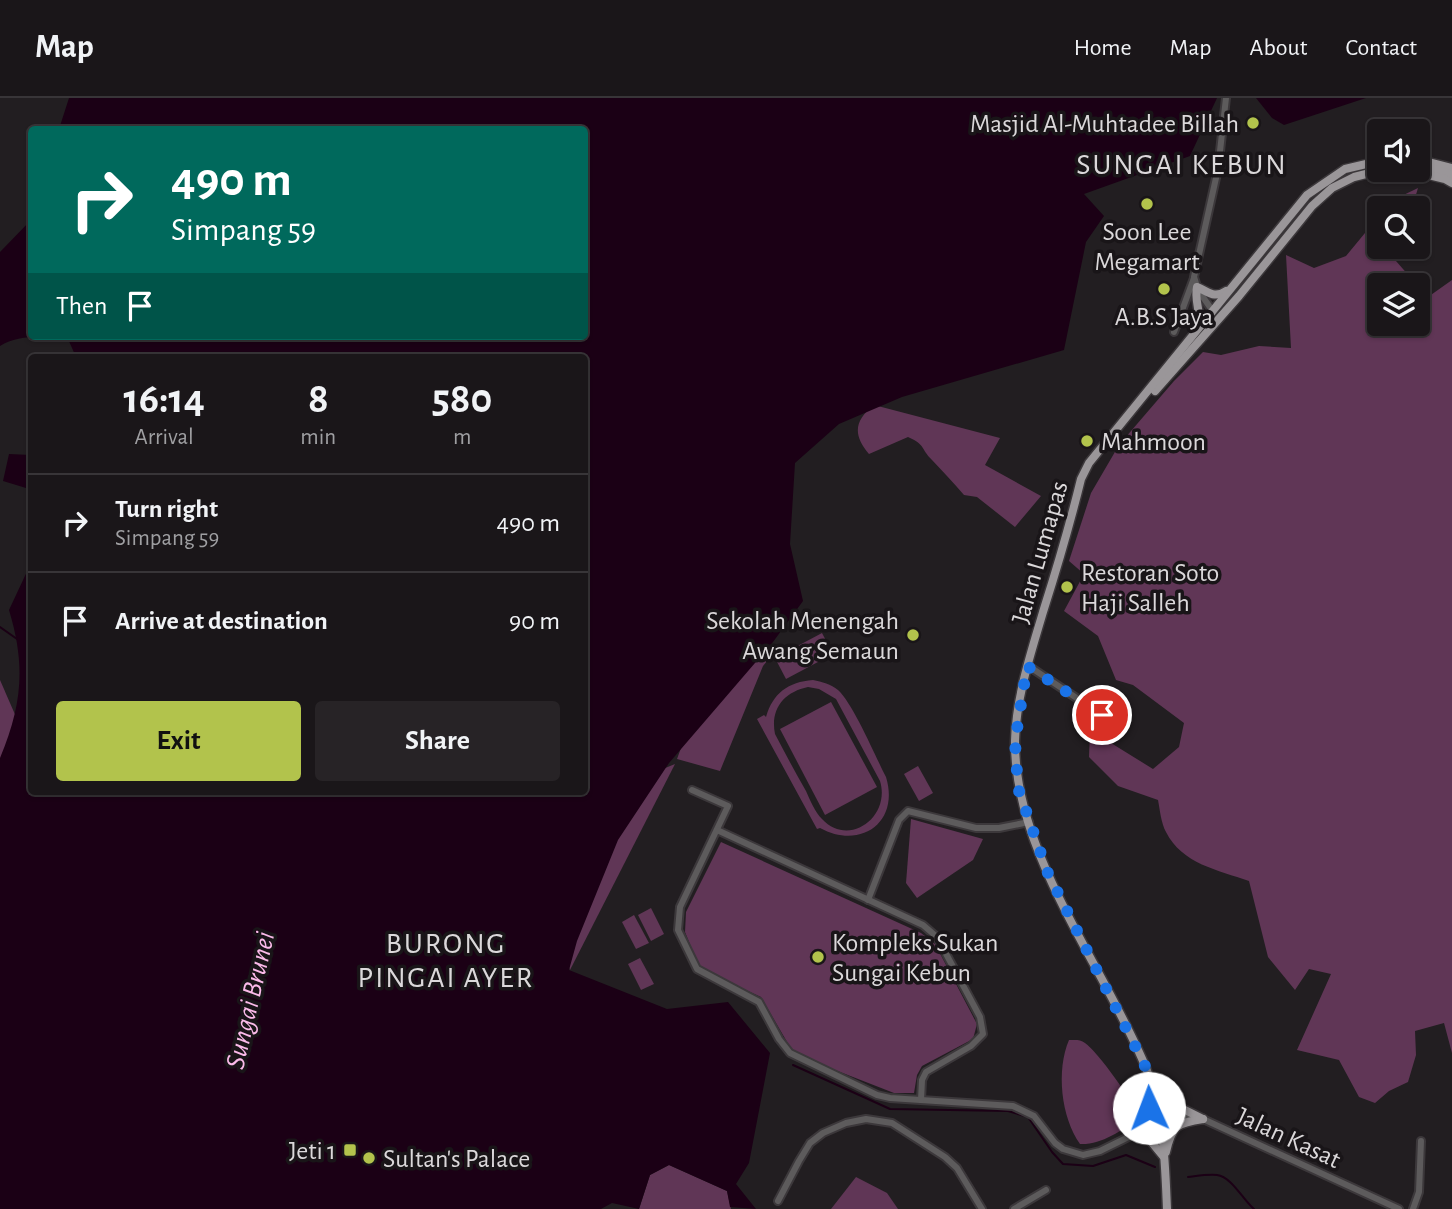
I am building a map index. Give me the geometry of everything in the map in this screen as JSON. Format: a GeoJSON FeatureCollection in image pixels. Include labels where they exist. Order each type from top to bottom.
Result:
{"type":"FeatureCollection","features":[{"type":"Feature","properties":{"kind":"main road"},"geometry":{"type":"LineString","coordinates":[[1192,351],[1192,345],[1211,321],[1212,310],[1307,195],[1345,169],[1367,164]]}},
{"type":"Feature","properties":{"kind":"main road"},"geometry":{"type":"LineString","coordinates":[[1430,164],[1452,168]]}},
{"type":"Feature","properties":{"kind":"main road"},"geometry":{"type":"LineString","coordinates":[[1430,167],[1452,175]]}},
{"type":"Feature","properties":{"kind":"main road"},"geometry":{"type":"LineString","coordinates":[[1212,310],[1222,309],[1247,286],[1296,223],[1332,188],[1367,174]]}},
{"type":"Feature","properties":{"kind":"main road"},"geometry":{"type":"LineString","coordinates":[[1430,175],[1445,178],[1452,183]]}},
{"type":"Feature","properties":{"kind":"main road","name":"Jalan Lumapas"},"geometry":{"type":"LineString","coordinates":[[1089,463],[1192,351],[1247,286]]}},
{"type":"Feature","properties":{"kind":"main road"},"geometry":{"type":"LineString","coordinates":[[1198,328],[1201,313],[1197,287],[1210,295],[1220,295],[1230,289]]}},
{"type":"Feature","properties":{"kind":"main road","name":"Jalan Lumapas"},"geometry":{"type":"LineString","coordinates":[[1167,1209],[1165,1158],[1150,1079],[1047,871],[1018,788],[1015,742],[1027,666],[1089,463],[1212,310]]}},
{"type":"Feature","properties":{"kind":"main road"},"geometry":{"type":"LineString","coordinates":[[1150,1079],[1166,1098],[1203,1119]]}},
{"type":"Feature","properties":{"kind":"main road"},"geometry":{"type":"LineString","coordinates":[[1150,1079],[1147,1116],[1136,1133],[1149,1139],[1165,1158]]}},
{"type":"Feature","properties":{"kind":"main road"},"geometry":{"type":"LineString","coordinates":[[1165,1158],[1170,1136],[1177,1125],[1203,1119]]}},
{"type":"Feature","properties":{"kind":"street"},"geometry":{"type":"LineString","coordinates":[[1174,332],[1194,277],[1217,169],[1226,98]]}},
{"type":"Feature","properties":{"kind":"street"},"geometry":{"type":"LineString","coordinates":[[1194,277],[1197,287],[1212,310]]}},
{"type":"Feature","properties":{"kind":"street"},"geometry":{"type":"LineString","coordinates":[[1027,666],[1102,715]]}},
{"type":"Feature","properties":{"kind":"street"},"geometry":{"type":"LineString","coordinates":[[692,790],[728,806],[678,915],[680,937],[697,969],[759,1002],[783,1046],[798,1058],[890,1098],[1013,1106],[1034,1116],[1063,1149],[1083,1155],[1100,1151],[1160,1121]]}},
{"type":"Feature","properties":{"kind":"street"},"geometry":{"type":"LineString","coordinates":[[868,900],[899,820],[908,811],[976,828],[999,828],[1029,822]]}},
{"type":"Feature","properties":{"kind":"street"},"geometry":{"type":"LineString","coordinates":[[717,830],[930,930],[937,937],[983,1024],[983,1034],[978,1041],[926,1072],[922,1080],[921,1100]]}},
{"type":"Feature","properties":{"kind":"street","name":"Jalan Kasat"},"geometry":{"type":"LineString","coordinates":[[1160,1121],[1175,1116],[1203,1119],[1399,1209]]}},
{"type":"Feature","properties":{"kind":"street"},"geometry":{"type":"LineString","coordinates":[[778,1201],[810,1143],[823,1133],[846,1123],[866,1119],[892,1123],[945,1157],[957,1168],[982,1209]]}},
{"type":"Feature","properties":{"kind":"street"},"geometry":{"type":"LineString","coordinates":[[1413,1209],[1419,1192],[1421,1141]]}},
{"type":"Feature","properties":{"kind":"street"},"geometry":{"type":"LineString","coordinates":[[1014,1209],[1046,1190]]}},
{"type":"Feature","properties":{"kind":"shaded area"},"geometry":{"type":"Polygon","coordinates":[[[1418,188],[1416,196],[1401,196],[1418,188]]]}},
{"type":"Feature","properties":{"kind":"shaded area"},"geometry":{"type":"Polygon","coordinates":[[[1367,231],[1367,259],[1397,259],[1406,273],[1367,273],[1367,336],[1430,336],[1430,296],[1452,280],[1452,1053],[1444,1023],[1415,1031],[1416,1055],[1408,1082],[1389,1091],[1375,1103],[1359,1097],[1339,1060],[1297,1050],[1331,974],[1309,969],[1295,990],[1268,957],[1249,881],[1213,869],[1181,852],[1164,828],[1158,800],[1118,786],[1089,757],[1090,730],[1153,769],[1179,747],[1184,723],[1133,685],[1116,680],[1098,636],[1064,611],[1084,574],[1069,561],[1091,493],[1119,445],[1203,352],[1221,355],[1259,346],[1291,348],[1286,255],[1314,268],[1346,256],[1367,231]]]}},
{"type":"Feature","properties":{"kind":"shaded area"},"geometry":{"type":"Polygon","coordinates":[[[874,405],[1000,438],[985,465],[1041,496],[1015,527],[977,497],[964,495],[920,445],[908,437],[869,454],[860,440],[858,428],[863,416],[874,405]]]}},
{"type":"Feature","properties":{"kind":"shaded area"},"geometry":{"type":"Polygon","coordinates":[[[822,633],[833,654],[786,679],[775,658],[822,633]]]}},
{"type":"Feature","properties":{"kind":"shaded area"},"geometry":{"type":"Polygon","coordinates":[[[749,638],[776,650],[763,666],[720,771],[677,759],[681,748],[749,638]]]}},
{"type":"Feature","properties":{"kind":"shaded area"},"geometry":{"type":"Polygon","coordinates":[[[0,680],[20,726],[0,766],[0,680]]]}},
{"type":"Feature","properties":{"kind":"shaded area"},"geometry":{"type":"Polygon","coordinates":[[[813,680],[829,685],[844,697],[886,777],[889,793],[882,819],[862,834],[849,836],[817,829],[757,719],[764,715],[766,717],[773,701],[783,690],[796,683],[813,680]],[[799,689],[786,697],[777,709],[775,734],[819,816],[833,827],[855,829],[874,816],[882,794],[880,781],[836,699],[819,689],[799,689]]]}},
{"type":"Feature","properties":{"kind":"shaded area"},"geometry":{"type":"Polygon","coordinates":[[[831,702],[877,787],[825,815],[780,729],[831,702]]]}},
{"type":"Feature","properties":{"kind":"shaded area"},"geometry":{"type":"Polygon","coordinates":[[[675,764],[570,970],[564,951],[590,876],[653,773],[675,764]]]}},
{"type":"Feature","properties":{"kind":"shaded area"},"geometry":{"type":"Polygon","coordinates":[[[918,766],[933,793],[919,801],[904,774],[918,766]]]}},
{"type":"Feature","properties":{"kind":"shaded area"},"geometry":{"type":"Polygon","coordinates":[[[911,819],[983,839],[973,860],[917,898],[906,883],[911,819]]]}},
{"type":"Feature","properties":{"kind":"shaded area","name":"Kompleks Sukan Sungai Kebun"},"geometry":{"type":"Polygon","coordinates":[[[721,842],[921,933],[935,944],[977,1024],[973,1039],[922,1066],[917,1075],[914,1093],[894,1093],[794,1054],[761,997],[700,969],[685,932],[686,912],[721,842]]]}},
{"type":"Feature","properties":{"kind":"shaded area"},"geometry":{"type":"Polygon","coordinates":[[[651,908],[664,934],[651,941],[638,915],[651,908]]]}},
{"type":"Feature","properties":{"kind":"shaded area"},"geometry":{"type":"Polygon","coordinates":[[[634,915],[649,943],[636,949],[622,922],[634,915]]]}},
{"type":"Feature","properties":{"kind":"shaded area"},"geometry":{"type":"Polygon","coordinates":[[[640,958],[654,984],[641,990],[628,964],[640,958]]]}},
{"type":"Feature","properties":{"kind":"shaded area"},"geometry":{"type":"Polygon","coordinates":[[[1069,1040],[1083,1042],[1098,1056],[1124,1091],[1138,1119],[1103,1140],[1088,1144],[1080,1144],[1074,1133],[1068,1121],[1062,1093],[1063,1065],[1069,1040]]]}},
{"type":"Feature","properties":{"kind":"shaded area"},"geometry":{"type":"Polygon","coordinates":[[[669,1165],[727,1191],[731,1209],[639,1209],[650,1175],[669,1165]]]}},
{"type":"Feature","properties":{"kind":"shaded area"},"geometry":{"type":"Polygon","coordinates":[[[856,1177],[887,1193],[898,1209],[831,1209],[856,1177]]]}},
{"type":"Feature","properties":{"kind":"water","name":"Sungai Brunei"},"geometry":{"type":"Polygon","coordinates":[[[69,98],[1217,98],[1190,156],[1084,194],[1104,216],[1086,242],[1064,350],[902,397],[839,424],[795,463],[790,544],[803,601],[773,642],[669,763],[618,840],[577,941],[569,970],[667,1009],[728,1002],[770,1053],[749,1163],[736,1184],[756,1209],[730,1207],[727,1191],[669,1165],[650,1175],[639,1209],[612,1203],[601,1209],[0,1209],[0,758],[13,720],[19,685],[18,649],[9,610],[28,569],[28,795],[588,795],[588,354],[75,354],[68,340],[588,340],[588,126],[60,126],[69,98]]]}},
{"type":"Feature","properties":{"kind":"water"},"geometry":{"type":"Polygon","coordinates":[[[1256,98],[1366,98],[1284,125],[1272,118],[1256,98]]]}},
{"type":"Feature","properties":{"kind":"water"},"geometry":{"type":"Polygon","coordinates":[[[28,223],[28,338],[16,339],[0,346],[0,252],[28,223]]]}},
{"type":"Feature","properties":{"kind":"water"},"geometry":{"type":"Polygon","coordinates":[[[9,454],[28,455],[28,491],[3,481],[9,454]]]}},
{"type":"Feature","properties":{"kind":"waterway"},"geometry":{"type":"LineString","coordinates":[[0,627],[17,639]]}},
{"type":"Feature","properties":{"kind":"waterway"},"geometry":{"type":"LineString","coordinates":[[793,1065],[890,1109],[1008,1111],[1028,1117],[1063,1164],[1093,1166],[1126,1155],[1155,1167]]}},
{"type":"Feature","properties":{"kind":"waterway"},"geometry":{"type":"LineString","coordinates":[[1188,1177],[1222,1177],[1228,1180],[1254,1209]]}},
{"type":"Feature","properties":{"kind":"place","name":"Masjid Al-Muhtadee Billah"},"geometry":{"type":"Point","coordinates":[1253,123]}},
{"type":"Feature","properties":{"kind":"place","name":"Soon Lee Megamart"},"geometry":{"type":"Point","coordinates":[1147,204]}},
{"type":"Feature","properties":{"kind":"place","name":"A.B.S Jaya"},"geometry":{"type":"Point","coordinates":[1164,289]}},
{"type":"Feature","properties":{"kind":"place","name":"Mahmoon"},"geometry":{"type":"Point","coordinates":[1087,441]}},
{"type":"Feature","properties":{"kind":"place","name":"Restoran Soto Haji Salleh"},"geometry":{"type":"Point","coordinates":[1067,587]}},
{"type":"Feature","properties":{"kind":"place","name":"Sekolah Menengah Awang Semaun"},"geometry":{"type":"Point","coordinates":[913,635]}},
{"type":"Feature","properties":{"kind":"place","name":"Kompleks Sukan Sungai Kebun"},"geometry":{"type":"Point","coordinates":[818,957]}},
{"type":"Feature","properties":{"kind":"place","name":"Jeti 1"},"geometry":{"type":"Point","coordinates":[350,1150]}},
{"type":"Feature","properties":{"kind":"place","name":"Sultan's Palace"},"geometry":{"type":"Point","coordinates":[369,1158]}},
{"type":"Feature","properties":{"kind":"district","name":"SUNGAI KEBUN"},"geometry":{"type":"Point","coordinates":[1182,164]}},
{"type":"Feature","properties":{"kind":"district","name":"BURONG PINGAI AYER"},"geometry":{"type":"Point","coordinates":[446,960]}},
{"type":"Feature","properties":{"kind":"route"},"geometry":{"type":"LineString","coordinates":[[1102,715],[1027,666],[1016,725],[1018,788],[1047,871],[1146,1068],[1150,1079],[1149,1108]]}}]}
